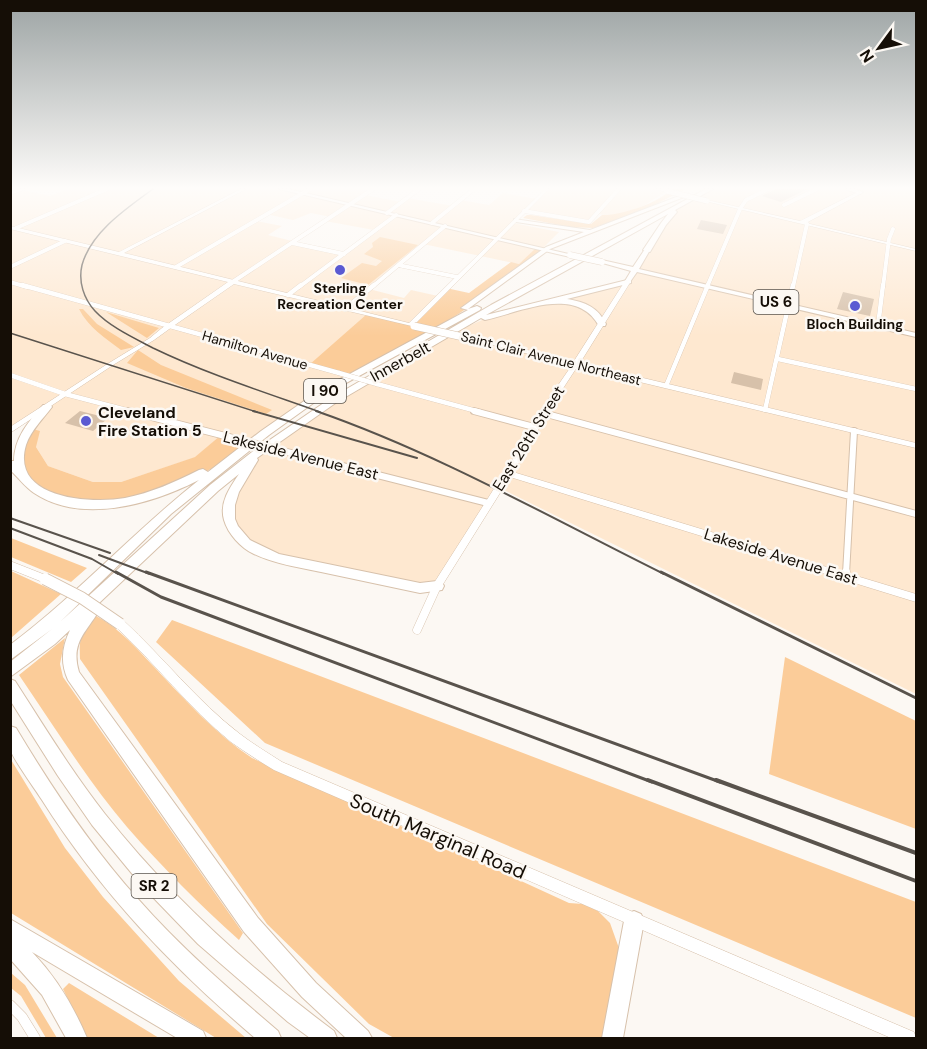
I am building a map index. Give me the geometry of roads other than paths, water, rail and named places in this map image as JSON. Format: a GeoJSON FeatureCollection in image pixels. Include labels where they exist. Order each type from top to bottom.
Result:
{"type":"FeatureCollection","features":[{"type":"Feature","properties":{"kind":"highway"},"geometry":{"type":"LineString","coordinates":[[421,338],[545,249],[576,238]]}},
{"type":"Feature","properties":{"kind":"highway","name":"Innerbelt"},"geometry":{"type":"LineString","coordinates":[[10,654],[50,622],[167,511],[235,455],[323,392],[605,238]]}},
{"type":"Feature","properties":{"kind":"highway","name":"Innerbelt"},"geometry":{"type":"LineString","coordinates":[[10,671],[50,640],[199,501],[256,454],[348,391],[622,238]]}},
{"type":"Feature","properties":{"kind":"highway"},"geometry":{"type":"LineString","coordinates":[[647,250],[655,238]]}},
{"type":"Feature","properties":{"kind":"highway"},"geometry":{"type":"LineString","coordinates":[[443,337],[489,317],[628,281]]}},
{"type":"Feature","properties":{"kind":"highway"},"geometry":{"type":"LineString","coordinates":[[544,302],[562,301],[582,305],[596,313],[602,324]]}},
{"type":"Feature","properties":{"kind":"highway"},"geometry":{"type":"LineString","coordinates":[[21,473],[18,458],[22,441],[46,407]]}},
{"type":"Feature","properties":{"kind":"highway"},"geometry":{"type":"LineString","coordinates":[[256,454],[231,497],[228,512],[233,528],[251,547],[277,558],[420,588],[437,586]]}},
{"type":"Feature","properties":{"kind":"highway"},"geometry":{"type":"LineString","coordinates":[[10,464],[35,488],[54,498],[86,503],[112,503],[170,490],[235,455]]}},
{"type":"Feature","properties":{"kind":"highway"},"geometry":{"type":"LineString","coordinates":[[135,560],[76,631],[69,651],[69,664],[73,675],[251,925],[309,990],[361,1038]]}},
{"type":"Feature","properties":{"kind":"highway","name":"SR 2"},"geometry":{"type":"LineString","coordinates":[[15,693],[77,790],[145,876],[233,962],[327,1038]]}},
{"type":"Feature","properties":{"kind":"highway"},"geometry":{"type":"LineString","coordinates":[[10,733],[62,816],[131,905],[191,967],[272,1038]]}},
{"type":"Feature","properties":{"kind":"highway"},"geometry":{"type":"LineString","coordinates":[[612,1038],[634,921]]}},
{"type":"Feature","properties":{"kind":"highway"},"geometry":{"type":"LineString","coordinates":[[10,928],[196,1038]]}},
{"type":"Feature","properties":{"kind":"highway"},"geometry":{"type":"LineString","coordinates":[[10,945],[43,978],[60,1005],[76,1038]]}},
{"type":"Feature","properties":{"kind":"main road","name":"US 6"},"geometry":{"type":"LineString","coordinates":[[497,238],[916,335]]}},
{"type":"Feature","properties":{"kind":"main road","name":"East 26th Street"},"geometry":{"type":"LineString","coordinates":[[628,281],[647,250]]}},
{"type":"Feature","properties":{"kind":"street","name":"Saint Clair Avenue Northeast"},"geometry":{"type":"LineString","coordinates":[[54,238],[916,446]]}},
{"type":"Feature","properties":{"kind":"street"},"geometry":{"type":"LineString","coordinates":[[119,254],[150,238]]}},
{"type":"Feature","properties":{"kind":"street"},"geometry":{"type":"LineString","coordinates":[[176,267],[225,238]]}},
{"type":"Feature","properties":{"kind":"street"},"geometry":{"type":"LineString","coordinates":[[10,431],[300,238]]}},
{"type":"Feature","properties":{"kind":"street"},"geometry":{"type":"LineString","coordinates":[[288,295],[365,238]]}},
{"type":"Feature","properties":{"kind":"street"},"geometry":{"type":"LineString","coordinates":[[345,309],[431,238]]}},
{"type":"Feature","properties":{"kind":"street"},"geometry":{"type":"LineString","coordinates":[[412,325],[497,238]]}},
{"type":"Feature","properties":{"kind":"street"},"geometry":{"type":"LineString","coordinates":[[666,386],[729,238]]}},
{"type":"Feature","properties":{"kind":"street"},"geometry":{"type":"LineString","coordinates":[[765,410],[778,359],[801,238]]}},
{"type":"Feature","properties":{"kind":"street"},"geometry":{"type":"LineString","coordinates":[[868,238],[916,250]]}},
{"type":"Feature","properties":{"kind":"street"},"geometry":{"type":"LineString","coordinates":[[878,326],[890,238]]}},
{"type":"Feature","properties":{"kind":"street"},"geometry":{"type":"LineString","coordinates":[[10,267],[65,241]]}},
{"type":"Feature","properties":{"kind":"street"},"geometry":{"type":"LineString","coordinates":[[292,243],[344,254]]}},
{"type":"Feature","properties":{"kind":"street"},"geometry":{"type":"LineString","coordinates":[[398,265],[456,278]]}},
{"type":"Feature","properties":{"kind":"street","name":"East 26th Street"},"geometry":{"type":"LineString","coordinates":[[417,630],[437,586],[534,427],[628,281]]}},
{"type":"Feature","properties":{"kind":"street","name":"Hamilton Avenue"},"geometry":{"type":"LineString","coordinates":[[10,282],[534,427]]}},
{"type":"Feature","properties":{"kind":"street"},"geometry":{"type":"LineString","coordinates":[[778,359],[916,389]]}},
{"type":"Feature","properties":{"kind":"street","name":"Lakeside Avenue East"},"geometry":{"type":"LineString","coordinates":[[10,375],[65,394],[488,503]]}},
{"type":"Feature","properties":{"kind":"street"},"geometry":{"type":"LineString","coordinates":[[543,413],[916,514]]}},
{"type":"Feature","properties":{"kind":"street"},"geometry":{"type":"LineString","coordinates":[[846,576],[854,431]]}},
{"type":"Feature","properties":{"kind":"street","name":"Lakeside Avenue East"},"geometry":{"type":"LineString","coordinates":[[507,472],[916,598]]}},
{"type":"Feature","properties":{"kind":"street","name":"South Marginal Road"},"geometry":{"type":"LineString","coordinates":[[10,565],[45,579],[82,598],[120,624],[215,721],[261,757],[634,921],[908,1038]]}},
{"type":"Feature","properties":{"kind":"street"},"geometry":{"type":"LineString","coordinates":[[10,1005],[22,1017],[35,1038]]}},
{"type":"Feature","properties":{"kind":"railway"},"geometry":{"type":"LineString","coordinates":[[96,238],[82,265],[81,278],[85,296],[101,317],[130,336],[173,357],[320,412]]}},
{"type":"Feature","properties":{"kind":"railway"},"geometry":{"type":"LineString","coordinates":[[10,333],[257,412]]}},
{"type":"Feature","properties":{"kind":"railway"},"geometry":{"type":"LineString","coordinates":[[253,411],[417,458]]}},
{"type":"Feature","properties":{"kind":"railway"},"geometry":{"type":"LineString","coordinates":[[316,411],[449,466],[664,574]]}},
{"type":"Feature","properties":{"kind":"railway"},"geometry":{"type":"LineString","coordinates":[[10,518],[110,553]]}},
{"type":"Feature","properties":{"kind":"railway"},"geometry":{"type":"LineString","coordinates":[[10,528],[92,559],[118,574]]}},
{"type":"Feature","properties":{"kind":"railway"},"geometry":{"type":"LineString","coordinates":[[99,555],[150,574]]}},
{"type":"Feature","properties":{"kind":"railway"},"geometry":{"type":"LineString","coordinates":[[116,572],[161,597],[652,782]]}},
{"type":"Feature","properties":{"kind":"railway"},"geometry":{"type":"LineString","coordinates":[[146,572],[720,782]]}},
{"type":"Feature","properties":{"kind":"railway"},"geometry":{"type":"LineString","coordinates":[[661,572],[916,698]]}},
{"type":"Feature","properties":{"kind":"railway"},"geometry":{"type":"LineString","coordinates":[[648,780],[916,881]]}},
{"type":"Feature","properties":{"kind":"railway"},"geometry":{"type":"LineString","coordinates":[[716,780],[916,853]]}},
{"type":"Feature","properties":{"kind":"place","name":"Sterling Recreation Center"},"geometry":{"type":"Point","coordinates":[340,270]}},
{"type":"Feature","properties":{"kind":"place","name":"Bloch Building"},"geometry":{"type":"Point","coordinates":[855,306]}},
{"type":"Feature","properties":{"kind":"place","name":"Cleveland Fire Station 5"},"geometry":{"type":"Point","coordinates":[86,421]}}]}
